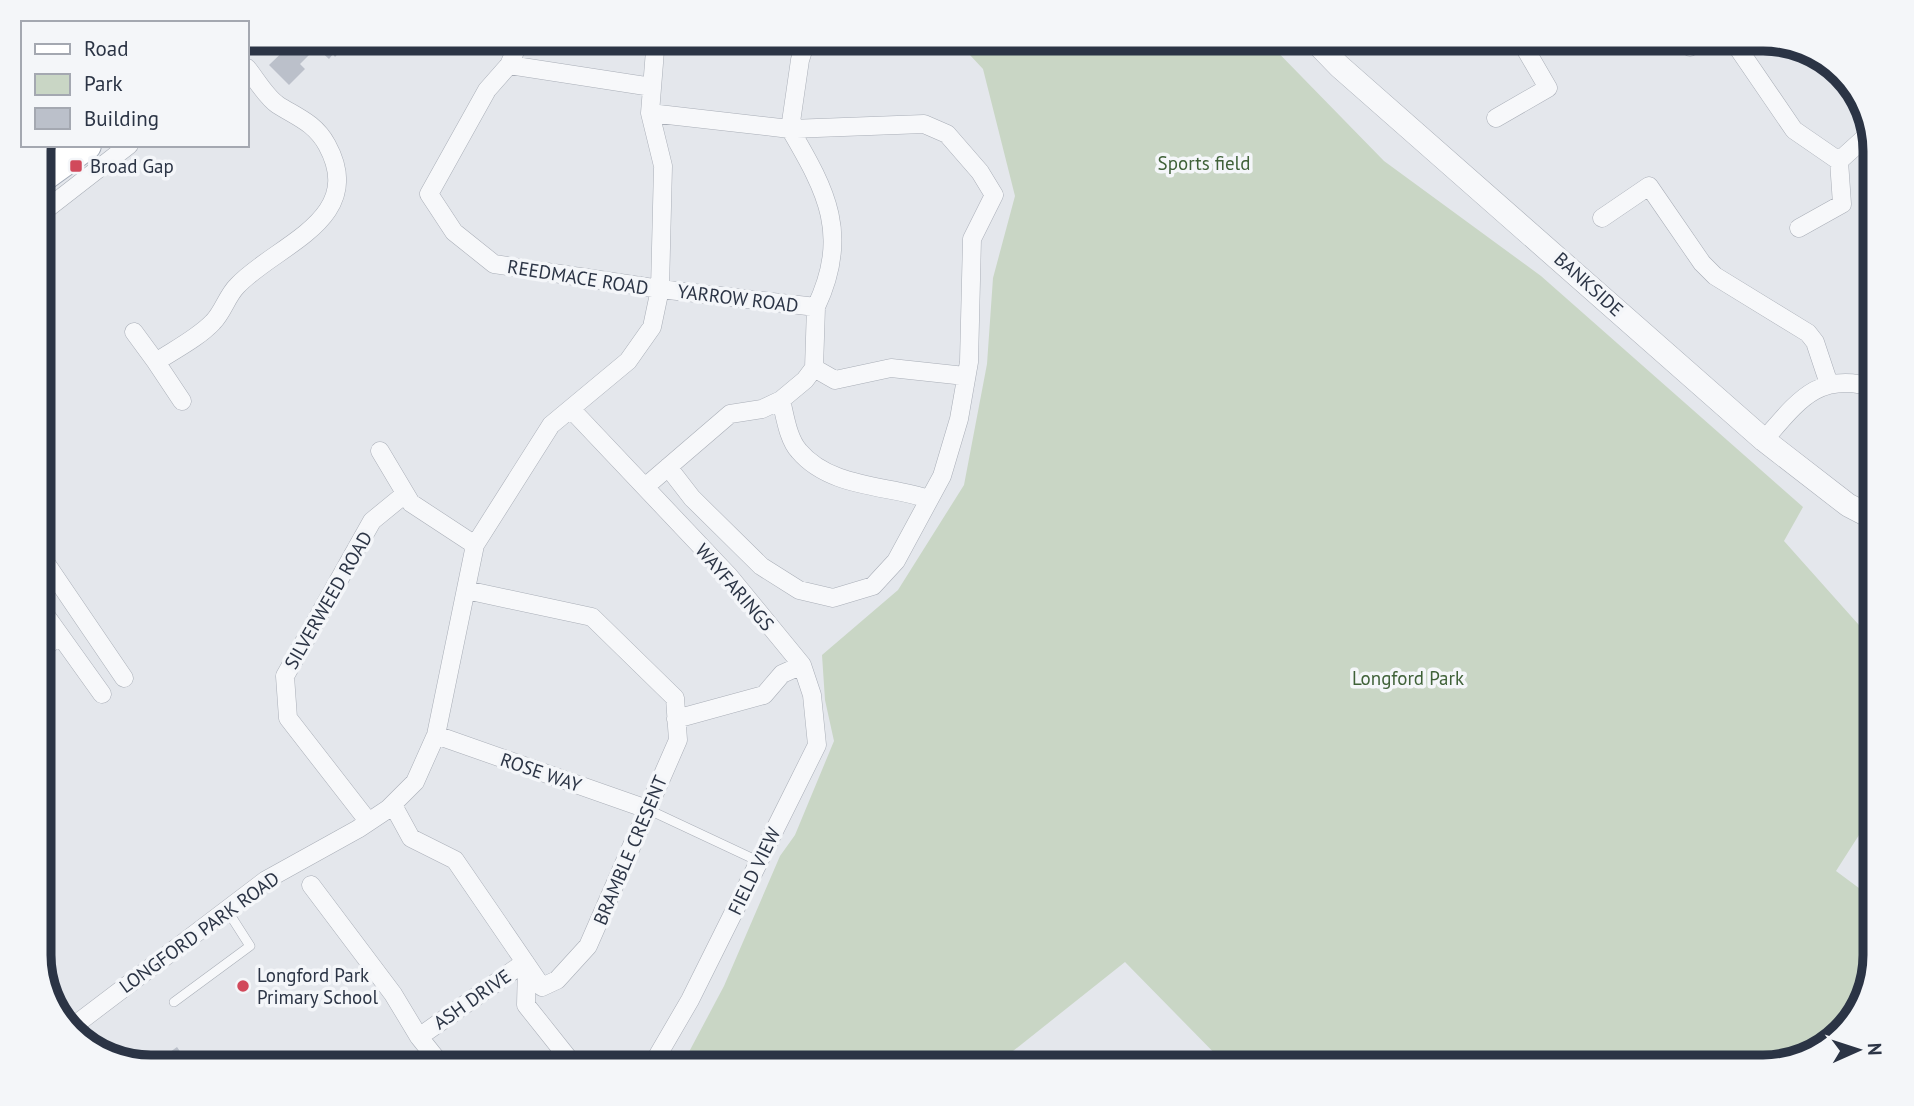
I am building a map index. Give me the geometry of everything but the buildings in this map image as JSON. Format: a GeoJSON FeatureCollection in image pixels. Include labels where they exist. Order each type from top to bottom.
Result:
{"type":"FeatureCollection","features":[{"type":"Feature","properties":{"kind":"main road"},"geometry":{"type":"LineString","coordinates":[[51,170],[83,147]]}},
{"type":"Feature","properties":{"kind":"street"},"geometry":{"type":"LineString","coordinates":[[515,51],[509,65],[652,87]]}},
{"type":"Feature","properties":{"kind":"street","name":"LONGFORD PARK ROAD"},"geometry":{"type":"LineString","coordinates":[[78,1023],[266,880],[393,805],[415,782],[436,735],[475,545],[551,425],[628,361],[652,327],[660,289],[663,166],[650,113],[655,51]]}},
{"type":"Feature","properties":{"kind":"street"},"geometry":{"type":"LineString","coordinates":[[790,129],[803,51]]}},
{"type":"Feature","properties":{"kind":"street","name":"BANKSIDE"},"geometry":{"type":"LineString","coordinates":[[1325,51],[1764,440],[1848,505],[1863,513]]}},
{"type":"Feature","properties":{"kind":"street"},"geometry":{"type":"LineString","coordinates":[[1496,118],[1548,89],[1526,51]]}},
{"type":"Feature","properties":{"kind":"street"},"geometry":{"type":"LineString","coordinates":[[1740,51],[1794,130],[1839,161]]}},
{"type":"Feature","properties":{"kind":"street","name":"REEDMACE ROAD"},"geometry":{"type":"LineString","coordinates":[[509,65],[487,90],[429,194],[454,232],[494,264],[660,289]]}},
{"type":"Feature","properties":{"kind":"street"},"geometry":{"type":"LineString","coordinates":[[156,362],[214,322],[237,286],[315,228],[330,206],[337,187],[335,165],[327,144],[304,117],[276,104],[248,69]]}},
{"type":"Feature","properties":{"kind":"street"},"geometry":{"type":"LineString","coordinates":[[650,113],[790,129],[925,124],[947,134],[980,172],[994,195],[972,239],[969,362],[942,476],[896,561],[873,586],[833,598],[799,590],[761,566],[692,498],[668,467]]}},
{"type":"Feature","properties":{"kind":"street","name":"YARROW ROAD"},"geometry":{"type":"LineString","coordinates":[[790,129],[821,182],[834,229],[828,281],[816,307],[814,368]]}},
{"type":"Feature","properties":{"kind":"street"},"geometry":{"type":"LineString","coordinates":[[1839,161],[1862,140]]}},
{"type":"Feature","properties":{"kind":"street"},"geometry":{"type":"LineString","coordinates":[[51,206],[126,147]]}},
{"type":"Feature","properties":{"kind":"street"},"geometry":{"type":"LineString","coordinates":[[1839,161],[1842,204],[1854,219]]}},
{"type":"Feature","properties":{"kind":"street"},"geometry":{"type":"LineString","coordinates":[[1602,218],[1649,186],[1702,263],[1715,276],[1786,317],[1808,333],[1815,342],[1829,384]]}},
{"type":"Feature","properties":{"kind":"street"},"geometry":{"type":"LineString","coordinates":[[1799,228],[1842,204]]}},
{"type":"Feature","properties":{"kind":"street","name":"YARROW ROAD"},"geometry":{"type":"LineString","coordinates":[[660,289],[816,307]]}},
{"type":"Feature","properties":{"kind":"street"},"geometry":{"type":"LineString","coordinates":[[135,332],[182,401]]}},
{"type":"Feature","properties":{"kind":"street"},"geometry":{"type":"LineString","coordinates":[[645,487],[730,414],[762,409],[780,400],[805,380],[814,368],[835,380],[891,368],[965,376]]}},
{"type":"Feature","properties":{"kind":"street"},"geometry":{"type":"LineString","coordinates":[[1764,440],[1796,403],[1811,391],[1847,381],[1863,385]]}},
{"type":"Feature","properties":{"kind":"street"},"geometry":{"type":"LineString","coordinates":[[780,400],[798,451],[825,471],[862,485],[905,491],[929,499]]}},
{"type":"Feature","properties":{"kind":"street","name":"WAYFARINGS"},"geometry":{"type":"LineString","coordinates":[[571,409],[729,576],[802,665]]}},
{"type":"Feature","properties":{"kind":"street"},"geometry":{"type":"LineString","coordinates":[[380,451],[411,503],[475,545]]}},
{"type":"Feature","properties":{"kind":"street","name":"SILVERWEED ROAD"},"geometry":{"type":"LineString","coordinates":[[368,821],[288,718],[285,676],[372,521],[405,494]]}},
{"type":"Feature","properties":{"kind":"street"},"geometry":{"type":"LineString","coordinates":[[51,571],[124,678]]}},
{"type":"Feature","properties":{"kind":"street","name":"BRAMBLE CRESENT"},"geometry":{"type":"LineString","coordinates":[[393,805],[411,838],[455,860],[542,987],[557,980],[588,946],[678,740],[675,698],[592,617],[466,590]]}},
{"type":"Feature","properties":{"kind":"street"},"geometry":{"type":"LineString","coordinates":[[51,624],[102,694]]}},
{"type":"Feature","properties":{"kind":"street"},"geometry":{"type":"LineString","coordinates":[[51,642],[58,635]]}},
{"type":"Feature","properties":{"kind":"street"},"geometry":{"type":"LineString","coordinates":[[676,719],[764,695],[782,674],[802,665]]}},
{"type":"Feature","properties":{"kind":"street","name":"FIELD VIEW"},"geometry":{"type":"LineString","coordinates":[[658,1055],[690,1000],[817,745],[812,695],[802,665]]}},
{"type":"Feature","properties":{"kind":"street","name":"ROSE WAY"},"geometry":{"type":"LineString","coordinates":[[436,735],[647,809]]}},
{"type":"Feature","properties":{"kind":"street","name":"ASH DRIVE"},"geometry":{"type":"LineString","coordinates":[[311,885],[393,994],[433,1055]]}},
{"type":"Feature","properties":{"kind":"street"},"geometry":{"type":"LineString","coordinates":[[526,964],[526,1005],[566,1055]]}},
{"type":"Feature","properties":{"kind":"street","name":"ASH DRIVE"},"geometry":{"type":"LineString","coordinates":[[419,1037],[526,964]]}},
{"type":"Feature","properties":{"kind":"lane"},"geometry":{"type":"LineString","coordinates":[[647,809],[758,861]]}},
{"type":"Feature","properties":{"kind":"lane"},"geometry":{"type":"LineString","coordinates":[[174,1002],[250,946],[226,910]]}},
{"type":"Feature","properties":{"kind":"green space","name":"Longford Park"},"geometry":{"type":"Polygon","coordinates":[[[966,51],[1277,51],[1384,161],[1541,276],[1803,507],[1784,541],[1863,630],[1863,829],[1836,871],[1863,891],[1862,968],[1856,993],[1843,1015],[1823,1015],[1823,1035],[1801,1048],[1763,1055],[1216,1055],[1125,962],[1008,1055],[687,1055],[724,986],[780,856],[795,835],[834,741],[825,700],[822,655],[898,590],[964,485],[987,364],[993,278],[1015,196],[983,69],[966,51]]]}},
{"type":"Feature","properties":{"kind":"place","name":"Broad Gap"},"geometry":{"type":"Point","coordinates":[76,166]}},
{"type":"Feature","properties":{"kind":"place","name":"Longford Park Primary School"},"geometry":{"type":"Point","coordinates":[243,986]}},
{"type":"Feature","properties":{"kind":"park label","name":"Sports field"},"geometry":{"type":"Point","coordinates":[1204,163]}}]}
